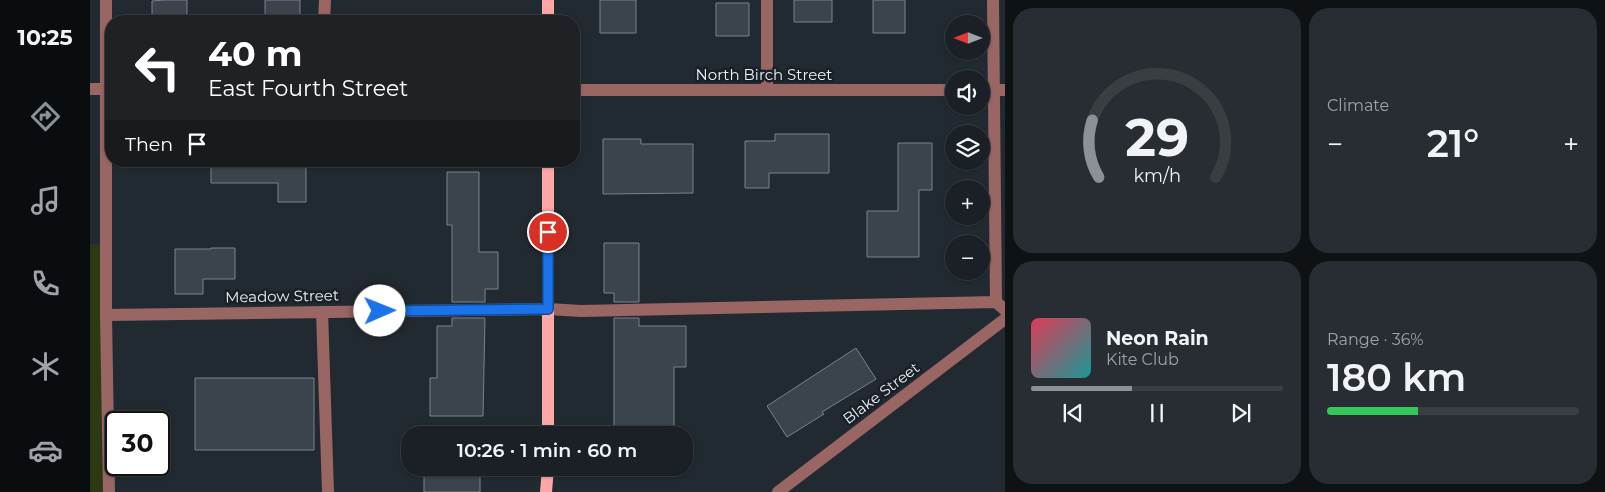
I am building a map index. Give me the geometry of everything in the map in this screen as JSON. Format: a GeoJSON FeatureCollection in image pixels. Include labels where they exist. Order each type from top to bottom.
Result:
{"type":"FeatureCollection","features":[{"type":"Feature","properties":{"kind":"main road"},"geometry":{"type":"LineString","coordinates":[[548,0],[548,15]]}},
{"type":"Feature","properties":{"kind":"main road"},"geometry":{"type":"LineString","coordinates":[[548,167],[548,426]]}},
{"type":"Feature","properties":{"kind":"main road"},"geometry":{"type":"LineString","coordinates":[[546,492],[547,476]]}},
{"type":"Feature","properties":{"kind":"street"},"geometry":{"type":"LineString","coordinates":[[106,0],[106,15]]}},
{"type":"Feature","properties":{"kind":"street"},"geometry":{"type":"LineString","coordinates":[[324,15],[325,0]]}},
{"type":"Feature","properties":{"kind":"street"},"geometry":{"type":"LineString","coordinates":[[766,0],[766,90]]}},
{"type":"Feature","properties":{"kind":"street"},"geometry":{"type":"LineString","coordinates":[[993,0],[993,90],[1000,306]]}},
{"type":"Feature","properties":{"kind":"street"},"geometry":{"type":"LineString","coordinates":[[90,89],[105,89]]}},
{"type":"Feature","properties":{"kind":"street","name":"North Birch Street"},"geometry":{"type":"LineString","coordinates":[[580,90],[945,90]]}},
{"type":"Feature","properties":{"kind":"street"},"geometry":{"type":"LineString","coordinates":[[107,167],[106,314],[109,492]]}},
{"type":"Feature","properties":{"kind":"street","name":"Meadow Street"},"geometry":{"type":"LineString","coordinates":[[106,314],[1000,306]]}},
{"type":"Feature","properties":{"kind":"street"},"geometry":{"type":"LineString","coordinates":[[322,312],[328,492]]}},
{"type":"Feature","properties":{"kind":"street","name":"Blake Street"},"geometry":{"type":"LineString","coordinates":[[778,492],[1005,319]]}},
{"type":"Feature","properties":{"kind":"green space"},"geometry":{"type":"Polygon","coordinates":[[[90,244],[106,245],[108,411],[105,411],[105,476],[109,476],[109,492],[90,492],[90,244]]]}},
{"type":"Feature","properties":{"kind":"building"},"geometry":{"type":"Polygon","coordinates":[[[187,0],[187,15],[152,15],[152,1],[187,0]]]}},
{"type":"Feature","properties":{"kind":"building"},"geometry":{"type":"Polygon","coordinates":[[[265,0],[300,0],[300,15],[265,15],[265,0]]]}},
{"type":"Feature","properties":{"kind":"building"},"geometry":{"type":"Polygon","coordinates":[[[600,0],[636,0],[636,33],[600,33],[600,0]]]}},
{"type":"Feature","properties":{"kind":"building"},"geometry":{"type":"Polygon","coordinates":[[[794,0],[832,0],[832,22],[794,22],[794,0]]]}},
{"type":"Feature","properties":{"kind":"building"},"geometry":{"type":"Polygon","coordinates":[[[873,0],[905,0],[905,33],[873,33],[873,0]]]}},
{"type":"Feature","properties":{"kind":"building"},"geometry":{"type":"Polygon","coordinates":[[[716,3],[749,3],[749,36],[716,36],[716,3]]]}},
{"type":"Feature","properties":{"kind":"building"},"geometry":{"type":"Polygon","coordinates":[[[775,134],[829,134],[829,173],[769,173],[769,188],[745,188],[745,141],[775,141],[775,134]]]}},
{"type":"Feature","properties":{"kind":"building"},"geometry":{"type":"Polygon","coordinates":[[[603,139],[641,139],[641,144],[693,144],[693,193],[603,194],[603,139]]]}},
{"type":"Feature","properties":{"kind":"building"},"geometry":{"type":"Polygon","coordinates":[[[898,143],[932,143],[932,190],[919,190],[919,257],[867,257],[867,211],[898,211],[898,143]]]}},
{"type":"Feature","properties":{"kind":"building"},"geometry":{"type":"Polygon","coordinates":[[[211,167],[306,167],[306,202],[278,202],[278,183],[211,183],[211,167]]]}},
{"type":"Feature","properties":{"kind":"building"},"geometry":{"type":"Polygon","coordinates":[[[447,172],[479,172],[479,252],[498,252],[498,289],[485,289],[485,302],[452,302],[452,225],[447,225],[447,172]]]}},
{"type":"Feature","properties":{"kind":"building"},"geometry":{"type":"Polygon","coordinates":[[[604,243],[639,243],[639,302],[614,302],[614,293],[604,293],[604,243]]]}},
{"type":"Feature","properties":{"kind":"building"},"geometry":{"type":"Polygon","coordinates":[[[235,248],[235,279],[203,279],[203,294],[175,294],[175,249],[235,248]]]}},
{"type":"Feature","properties":{"kind":"building"},"geometry":{"type":"Polygon","coordinates":[[[452,318],[485,318],[483,416],[430,416],[430,378],[437,378],[437,326],[452,326],[452,318]]]}},
{"type":"Feature","properties":{"kind":"building"},"geometry":{"type":"Polygon","coordinates":[[[614,318],[639,318],[639,326],[686,326],[686,367],[674,367],[674,426],[614,426],[614,318]]]}},
{"type":"Feature","properties":{"kind":"building"},"geometry":{"type":"Polygon","coordinates":[[[856,348],[876,379],[822,412],[824,414],[787,437],[767,406],[856,348]]]}},
{"type":"Feature","properties":{"kind":"building"},"geometry":{"type":"Polygon","coordinates":[[[195,378],[314,378],[314,450],[195,450],[195,378]]]}},
{"type":"Feature","properties":{"kind":"building"},"geometry":{"type":"Polygon","coordinates":[[[424,476],[480,476],[480,492],[424,492],[424,476]]]}},
{"type":"Feature","properties":{"kind":"route"},"geometry":{"type":"LineString","coordinates":[[380,311],[548,309],[548,232]]}}]}
